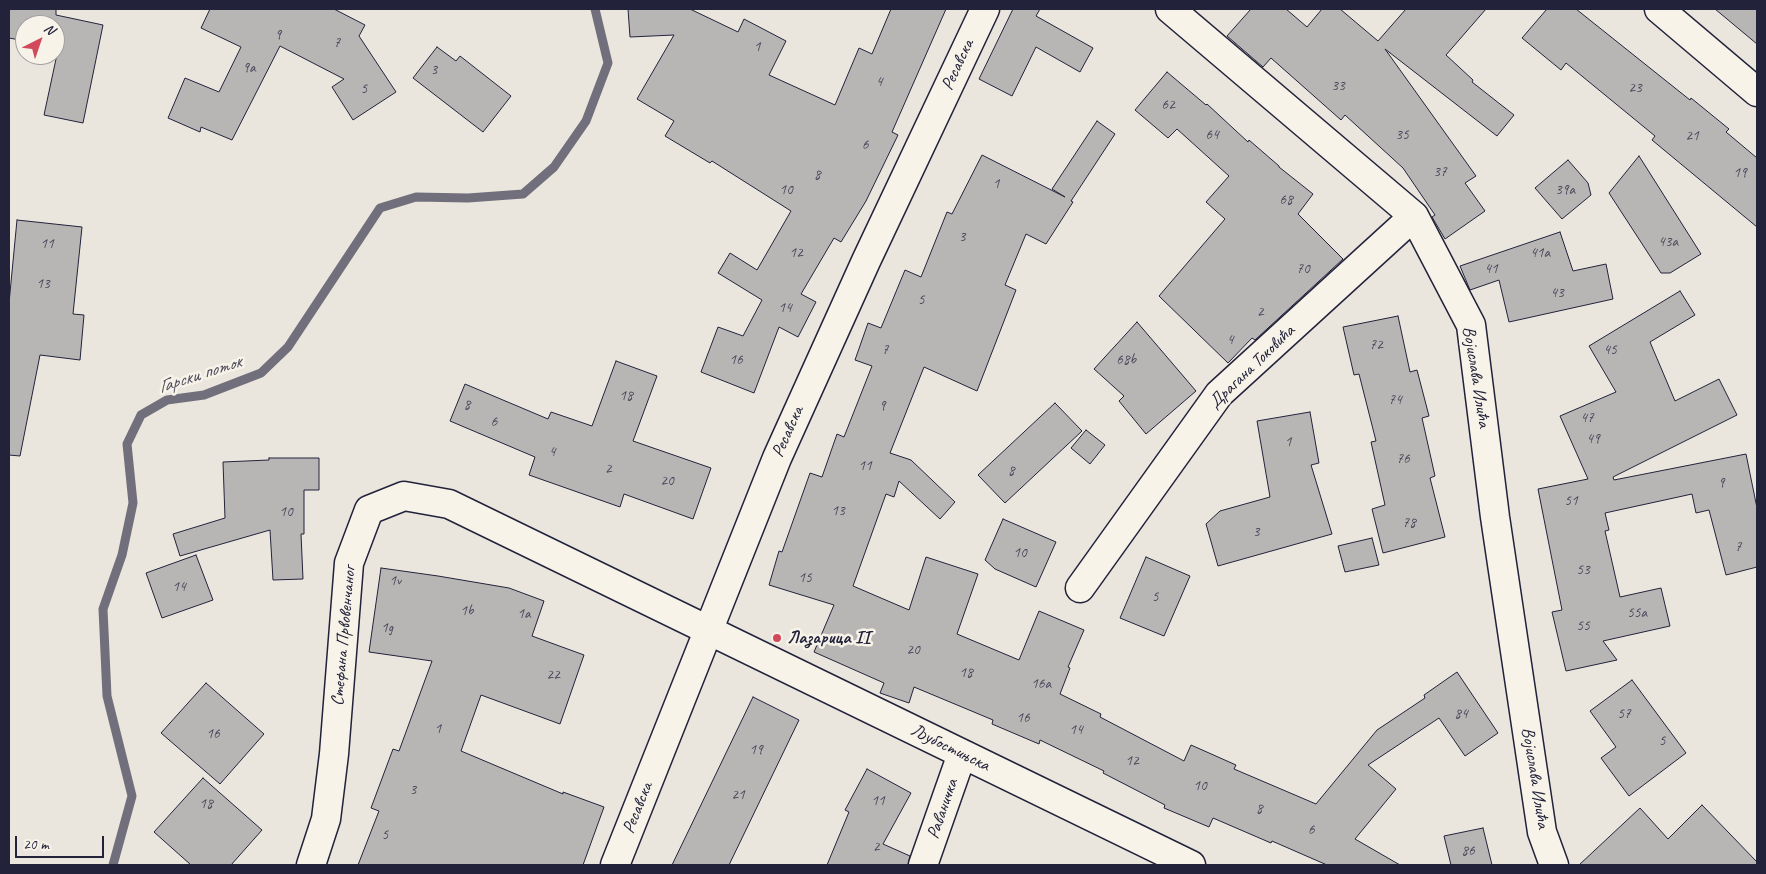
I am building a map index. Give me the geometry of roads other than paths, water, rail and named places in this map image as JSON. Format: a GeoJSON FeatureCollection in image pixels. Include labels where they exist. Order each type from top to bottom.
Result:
{"type":"FeatureCollection","features":[{"type":"Feature","properties":{"kind":"street","name":"Ресавска"},"geometry":{"type":"LineString","coordinates":[[615,865],[777,458],[866,261],[984,9]]}},
{"type":"Feature","properties":{"kind":"street","name":"Војислава Илића"},"geometry":{"type":"LineString","coordinates":[[1170,9],[1414,216],[1471,325],[1497,527],[1542,832],[1554,865]]}},
{"type":"Feature","properties":{"kind":"street"},"geometry":{"type":"LineString","coordinates":[[1660,9],[1757,92]]}},
{"type":"Feature","properties":{"kind":"street","name":"Драгана Токовића"},"geometry":{"type":"LineString","coordinates":[[1080,588],[1218,394],[1414,216]]}},
{"type":"Feature","properties":{"kind":"street","name":"Стефана Првовенчаног"},"geometry":{"type":"LineString","coordinates":[[311,865],[326,819],[333,764],[349,563],[369,510],[404,496],[449,504],[709,630]]}},
{"type":"Feature","properties":{"kind":"street","name":"Љубостињска"},"geometry":{"type":"LineString","coordinates":[[709,630],[1190,865]]}},
{"type":"Feature","properties":{"kind":"street","name":"Раваничка"},"geometry":{"type":"LineString","coordinates":[[924,865],[962,754]]}},
{"type":"Feature","properties":{"kind":"waterway","name":"Гарски поток"},"geometry":{"type":"LineString","coordinates":[[113,865],[132,796],[107,696],[103,609],[122,555],[133,503],[127,444],[141,415],[167,400],[204,395],[261,373],[288,347],[380,208],[416,197],[468,198],[523,194],[554,167],[586,121],[608,63],[595,9]]}},
{"type":"Feature","properties":{"kind":"place","name":"Лазарица II"},"geometry":{"type":"Point","coordinates":[777,638]}}]}
